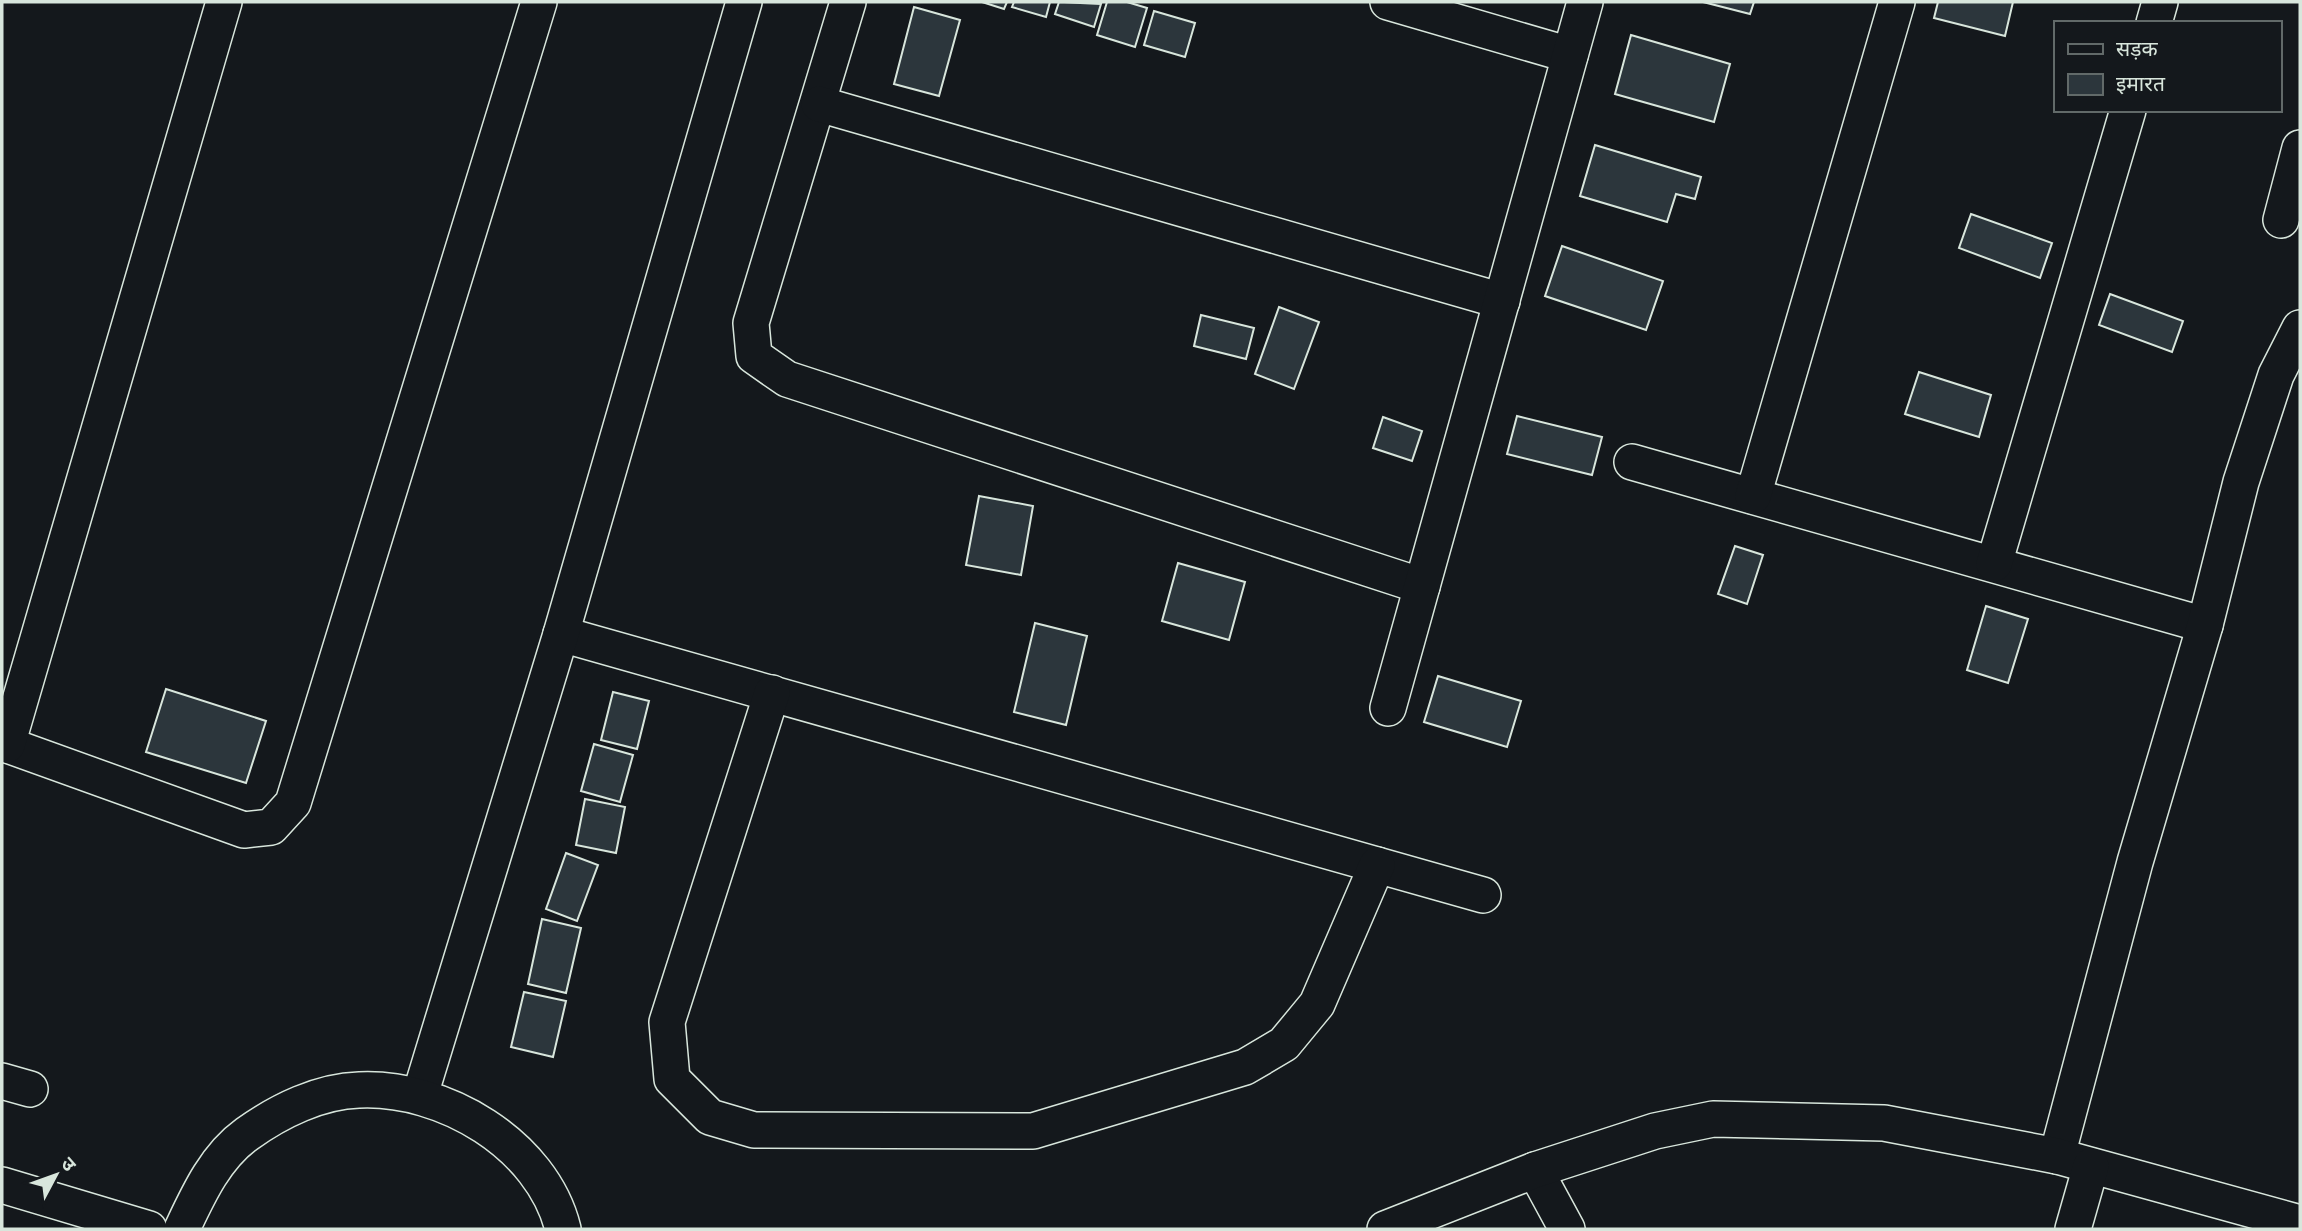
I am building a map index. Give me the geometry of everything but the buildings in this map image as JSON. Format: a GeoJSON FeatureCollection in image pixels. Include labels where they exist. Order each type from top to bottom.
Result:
{"type":"FeatureCollection","features":[{"type":"Feature","properties":{"kind":"street"},"geometry":{"type":"LineString","coordinates":[[224,2],[5,744],[244,830],[271,827],[293,803],[539,2]]}},
{"type":"Feature","properties":{"kind":"street"},"geometry":{"type":"LineString","coordinates":[[420,1095],[561,634],[744,2]]}},
{"type":"Feature","properties":{"kind":"street"},"geometry":{"type":"LineString","coordinates":[[848,2],[751,323],[754,356],[787,379],[1422,586]]}},
{"type":"Feature","properties":{"kind":"street"},"geometry":{"type":"LineString","coordinates":[[1388,2],[1570,55]]}},
{"type":"Feature","properties":{"kind":"street"},"geometry":{"type":"LineString","coordinates":[[1388,708],[1586,2]]}},
{"type":"Feature","properties":{"kind":"street"},"geometry":{"type":"LineString","coordinates":[[1753,496],[1897,2]]}},
{"type":"Feature","properties":{"kind":"street"},"geometry":{"type":"LineString","coordinates":[[2155,21],[2160,2]]}},
{"type":"Feature","properties":{"kind":"street"},"geometry":{"type":"LineString","coordinates":[[819,104],[1502,301]]}},
{"type":"Feature","properties":{"kind":"street"},"geometry":{"type":"LineString","coordinates":[[1994,564],[2127,112]]}},
{"type":"Feature","properties":{"kind":"street"},"geometry":{"type":"LineString","coordinates":[[2281,220],[2300,148]]}},
{"type":"Feature","properties":{"kind":"street"},"geometry":{"type":"LineString","coordinates":[[2057,1156],[2135,862],[2205,625],[2241,482],[2276,375],[2300,328]]}},
{"type":"Feature","properties":{"kind":"street"},"geometry":{"type":"LineString","coordinates":[[1632,462],[2205,625]]}},
{"type":"Feature","properties":{"kind":"street"},"geometry":{"type":"LineString","coordinates":[[561,634],[1483,895]]}},
{"type":"Feature","properties":{"kind":"street"},"geometry":{"type":"LineString","coordinates":[[772,693],[667,1022],[672,1079],[710,1117],[754,1130],[1033,1131],[1245,1067],[1284,1044],[1317,1004],[1377,865]]}},
{"type":"Feature","properties":{"kind":"street"},"geometry":{"type":"LineString","coordinates":[[182,1229],[204,1181],[245,1135],[298,1104],[358,1090],[420,1095],[478,1120],[527,1161],[559,1216],[563,1229]]}},
{"type":"Feature","properties":{"kind":"street"},"geometry":{"type":"LineString","coordinates":[[1385,1229],[1535,1170],[1655,1131],[1713,1119],[1884,1123],[2057,1156],[2300,1223]]}},
{"type":"Feature","properties":{"kind":"street"},"geometry":{"type":"LineString","coordinates":[[2073,1229],[2091,1166]]}},
{"type":"Feature","properties":{"kind":"street"},"geometry":{"type":"LineString","coordinates":[[1535,1170],[1567,1229]]}},
{"type":"Feature","properties":{"kind":"street"},"geometry":{"type":"LineString","coordinates":[[2,1185],[149,1229]]}}]}
